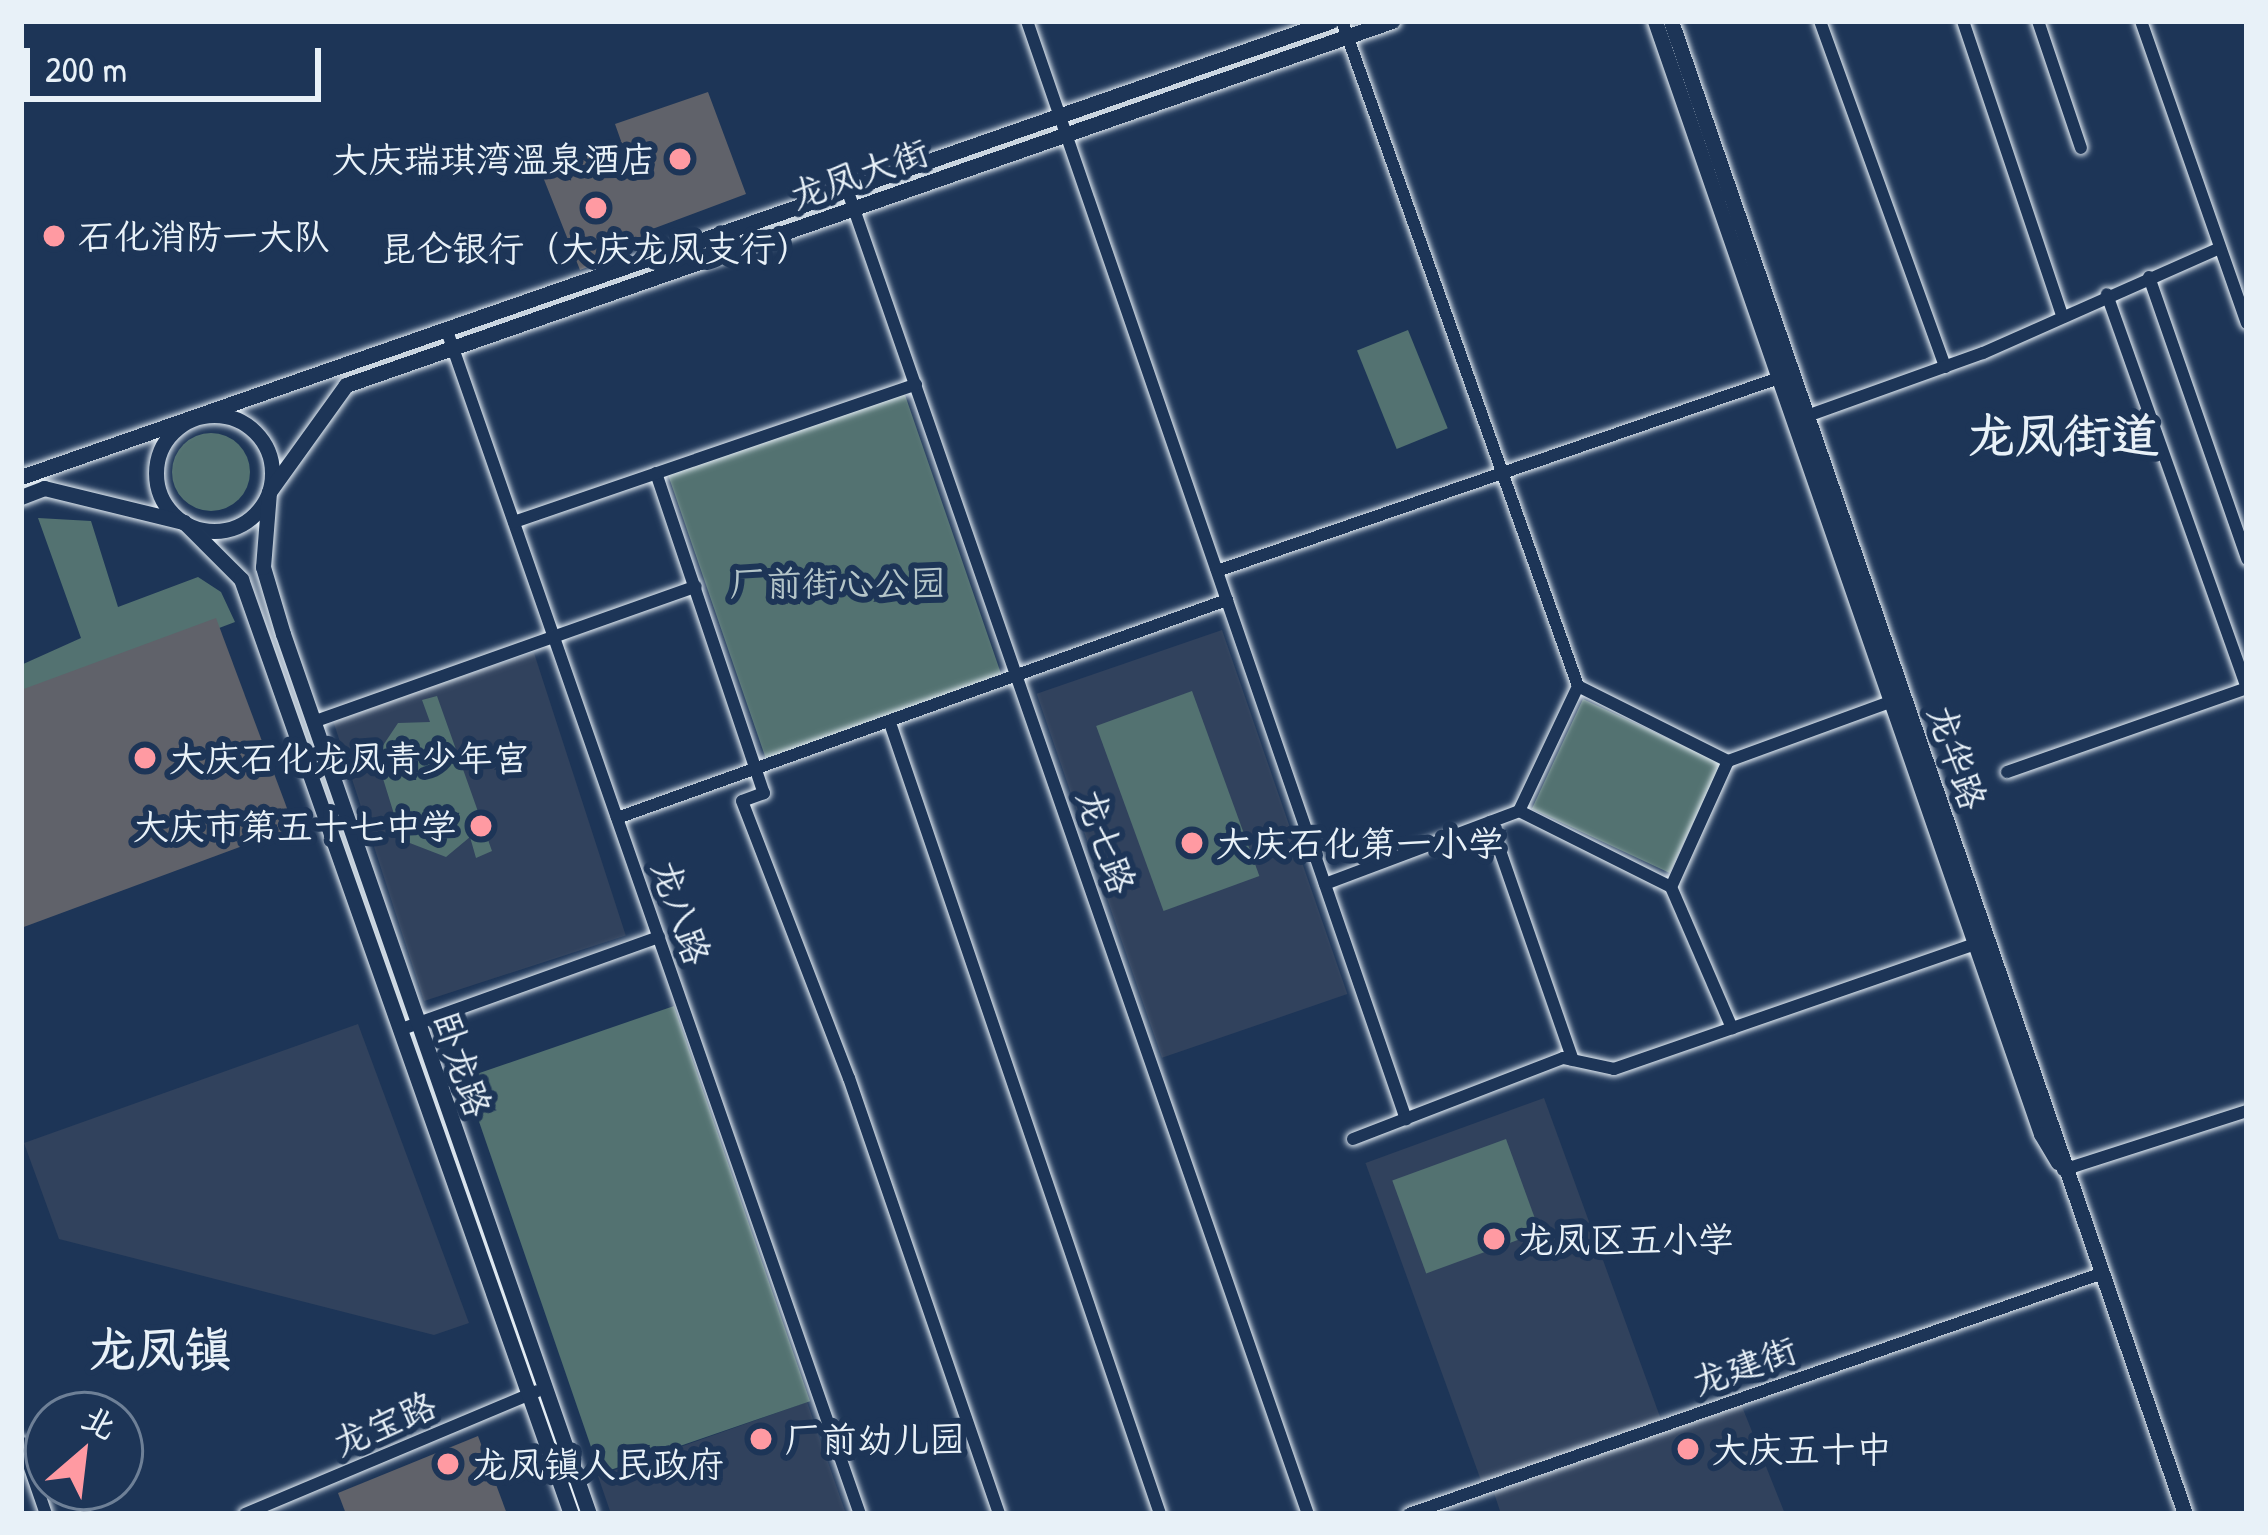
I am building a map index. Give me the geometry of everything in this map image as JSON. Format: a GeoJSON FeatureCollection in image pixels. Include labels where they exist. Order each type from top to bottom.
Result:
{"type":"FeatureCollection","features":[{"type":"Feature","properties":{"kind":"main road","name":"龙凤大街"},"geometry":{"type":"LineString","coordinates":[[344,377],[447,331],[1331,21]]}},
{"type":"Feature","properties":{"kind":"main road","name":"龙凤大街"},"geometry":{"type":"LineString","coordinates":[[344,377],[453,348],[1066,133],[1344,29],[1392,21]]}},
{"type":"Feature","properties":{"kind":"main road"},"geometry":{"type":"LineString","coordinates":[[1655,21],[1898,699]]}},
{"type":"Feature","properties":{"kind":"main road","name":"龙华路"},"geometry":{"type":"LineString","coordinates":[[1671,21],[1785,376],[1807,416],[1898,699],[2186,1514]]}},
{"type":"Feature","properties":{"kind":"main road"},"geometry":{"type":"LineString","coordinates":[[21,477],[195,418],[344,377]]}},
{"type":"Feature","properties":{"kind":"main road"},"geometry":{"type":"LineString","coordinates":[[21,496],[44,488],[184,522],[233,528],[268,492],[344,377]]}},
{"type":"Feature","properties":{"kind":"main road"},"geometry":{"type":"LineString","coordinates":[[184,522],[162,498],[156,467],[169,437],[195,418],[231,418],[261,439],[268,492]]}},
{"type":"Feature","properties":{"kind":"main road","name":"卧龙路"},"geometry":{"type":"LineString","coordinates":[[268,492],[263,567],[409,1027]]}},
{"type":"Feature","properties":{"kind":"main road","name":"卧龙路"},"geometry":{"type":"LineString","coordinates":[[184,522],[241,579],[409,1027],[537,1391],[589,1514]]}},
{"type":"Feature","properties":{"kind":"main road","name":"卧龙路"},"geometry":{"type":"LineString","coordinates":[[537,1391],[571,1514]]}},
{"type":"Feature","properties":{"kind":"street"},"geometry":{"type":"LineString","coordinates":[[1028,21],[1406,1119]]}},
{"type":"Feature","properties":{"kind":"street"},"geometry":{"type":"LineString","coordinates":[[1820,21],[1945,367]]}},
{"type":"Feature","properties":{"kind":"street"},"geometry":{"type":"LineString","coordinates":[[1963,21],[2061,314]]}},
{"type":"Feature","properties":{"kind":"street"},"geometry":{"type":"LineString","coordinates":[[2038,21],[2081,148]]}},
{"type":"Feature","properties":{"kind":"street"},"geometry":{"type":"LineString","coordinates":[[2141,21],[2247,323]]}},
{"type":"Feature","properties":{"kind":"street"},"geometry":{"type":"LineString","coordinates":[[1344,29],[1578,686],[1728,761]]}},
{"type":"Feature","properties":{"kind":"street","name":"龙七路"},"geometry":{"type":"LineString","coordinates":[[847,189],[1308,1514]]}},
{"type":"Feature","properties":{"kind":"street"},"geometry":{"type":"LineString","coordinates":[[1807,416],[1945,367],[2221,248]]}},
{"type":"Feature","properties":{"kind":"street"},"geometry":{"type":"LineString","coordinates":[[2150,277],[2247,559]]}},
{"type":"Feature","properties":{"kind":"street"},"geometry":{"type":"LineString","coordinates":[[2007,772],[2247,688],[2107,294]]}},
{"type":"Feature","properties":{"kind":"street","name":"龙八路"},"geometry":{"type":"LineString","coordinates":[[447,331],[860,1514]]}},
{"type":"Feature","properties":{"kind":"street"},"geometry":{"type":"LineString","coordinates":[[1217,572],[1785,376]]}},
{"type":"Feature","properties":{"kind":"street"},"geometry":{"type":"LineString","coordinates":[[514,522],[916,384]]}},
{"type":"Feature","properties":{"kind":"street"},"geometry":{"type":"LineString","coordinates":[[656,473],[764,793],[742,801],[849,1078],[999,1514]]}},
{"type":"Feature","properties":{"kind":"street"},"geometry":{"type":"LineString","coordinates":[[313,722],[696,586]]}},
{"type":"Feature","properties":{"kind":"street"},"geometry":{"type":"LineString","coordinates":[[617,818],[1227,601]]}},
{"type":"Feature","properties":{"kind":"street"},"geometry":{"type":"LineString","coordinates":[[1325,884],[1519,811],[1578,686]]}},
{"type":"Feature","properties":{"kind":"street"},"geometry":{"type":"LineString","coordinates":[[1671,887],[1728,761],[1898,699]]}},
{"type":"Feature","properties":{"kind":"street"},"geometry":{"type":"LineString","coordinates":[[890,723],[1160,1514]]}},
{"type":"Feature","properties":{"kind":"street"},"geometry":{"type":"LineString","coordinates":[[1519,811],[1671,887],[1732,1028]]}},
{"type":"Feature","properties":{"kind":"street"},"geometry":{"type":"LineString","coordinates":[[1490,822],[1573,1060]]}},
{"type":"Feature","properties":{"kind":"street"},"geometry":{"type":"LineString","coordinates":[[409,1027],[658,937]]}},
{"type":"Feature","properties":{"kind":"street"},"geometry":{"type":"LineString","coordinates":[[1353,1139],[1573,1060],[1614,1069],[1983,941]]}},
{"type":"Feature","properties":{"kind":"street"},"geometry":{"type":"LineString","coordinates":[[2063,1170],[2247,1111]]}},
{"type":"Feature","properties":{"kind":"street","name":"龙建街"},"geometry":{"type":"LineString","coordinates":[[1409,1514],[2100,1274]]}},
{"type":"Feature","properties":{"kind":"street","name":"龙宝路"},"geometry":{"type":"LineString","coordinates":[[245,1514],[537,1391]]}},
{"type":"Feature","properties":{"kind":"street"},"geometry":{"type":"LineString","coordinates":[[21,1442],[46,1514]]}},
{"type":"Feature","properties":{"kind":"shaded area","name":"大庆石化第一小学"},"geometry":{"type":"Polygon","coordinates":[[[1222,630],[1347,994],[1162,1058],[1037,694],[1222,630]]]}},
{"type":"Feature","properties":{"kind":"shaded area","name":"大庆市第五十七中学"},"geometry":{"type":"Polygon","coordinates":[[[534,653],[626,935],[424,1001],[332,719],[534,653]]]}},
{"type":"Feature","properties":{"kind":"shaded area"},"geometry":{"type":"Polygon","coordinates":[[[358,1024],[469,1323],[434,1335],[59,1239],[24,1143],[358,1024]]]}},
{"type":"Feature","properties":{"kind":"shaded area","name":"龙凤区五小学"},"geometry":{"type":"Polygon","coordinates":[[[1544,1098],[1662,1422],[1483,1487],[1365,1163],[1544,1098]]]}},
{"type":"Feature","properties":{"kind":"shaded area","name":"厂前幼儿园"},"geometry":{"type":"Polygon","coordinates":[[[807,1402],[846,1514],[611,1514],[598,1476],[807,1402]]]}},
{"type":"Feature","properties":{"kind":"shaded area","name":"大庆五十中"},"geometry":{"type":"Polygon","coordinates":[[[1741,1404],[1785,1514],[1501,1514],[1494,1493],[1741,1404]]]}},
{"type":"Feature","properties":{"kind":"green space"},"geometry":{"type":"Polygon","coordinates":[[[1408,330],[1448,428],[1397,449],[1357,351],[1408,330]]]}},
{"type":"Feature","properties":{"kind":"green space","name":"厂前街心公园"},"geometry":{"type":"Polygon","coordinates":[[[904,392],[1002,678],[766,759],[668,473],[904,392]]]}},
{"type":"Feature","properties":{"kind":"green space"},"geometry":{"type":"Polygon","coordinates":[[[211,433],[239,444],[250,472],[239,500],[211,511],[183,500],[172,472],[183,444],[211,433]]]}},
{"type":"Feature","properties":{"kind":"green space"},"geometry":{"type":"Polygon","coordinates":[[[38,518],[91,521],[118,607],[198,577],[221,592],[235,622],[21,703],[21,665],[81,638],[38,518]]]}},
{"type":"Feature","properties":{"kind":"green space"},"geometry":{"type":"Polygon","coordinates":[[[1192,691],[1259,876],[1164,911],[1096,726],[1192,691]]]}},
{"type":"Feature","properties":{"kind":"green space"},"geometry":{"type":"Polygon","coordinates":[[[437,696],[492,851],[476,858],[470,837],[446,857],[402,840],[376,756],[398,723],[430,722],[422,700],[437,696]]]}},
{"type":"Feature","properties":{"kind":"green space"},"geometry":{"type":"Polygon","coordinates":[[[1583,699],[1721,763],[1670,873],[1532,809],[1583,699]]]}},
{"type":"Feature","properties":{"kind":"green space"},"geometry":{"type":"Polygon","coordinates":[[[674,1006],[810,1401],[600,1474],[464,1078],[674,1006]]]}},
{"type":"Feature","properties":{"kind":"green space"},"geometry":{"type":"Polygon","coordinates":[[[1506,1139],[1540,1232],[1426,1273],[1392,1180],[1506,1139]]]}},
{"type":"Feature","properties":{"kind":"building"},"geometry":{"type":"Polygon","coordinates":[[[708,92],[746,194],[647,231],[652,243],[580,270],[541,172],[621,141],[615,124],[708,92]]]}},
{"type":"Feature","properties":{"kind":"building","name":"大庆石化龙凤青少年宫"},"geometry":{"type":"Polygon","coordinates":[[[216,618],[294,827],[21,928],[21,690],[216,618]]]}},
{"type":"Feature","properties":{"kind":"building","name":"龙凤镇人民政府"},"geometry":{"type":"Polygon","coordinates":[[[478,1436],[507,1514],[346,1514],[338,1493],[478,1436]]]}},
{"type":"Feature","properties":{"kind":"place","name":"大庆瑞琪湾温泉酒店"},"geometry":{"type":"Point","coordinates":[680,159]}},
{"type":"Feature","properties":{"kind":"place","name":"昆仑银行（大庆龙凤支行）"},"geometry":{"type":"Point","coordinates":[596,208]}},
{"type":"Feature","properties":{"kind":"place","name":"石化消防一大队"},"geometry":{"type":"Point","coordinates":[54,236]}},
{"type":"Feature","properties":{"kind":"place","name":"大庆石化龙凤青少年宫"},"geometry":{"type":"Point","coordinates":[145,758]}},
{"type":"Feature","properties":{"kind":"place","name":"大庆市第五十七中学"},"geometry":{"type":"Point","coordinates":[481,826]}},
{"type":"Feature","properties":{"kind":"place","name":"大庆石化第一小学"},"geometry":{"type":"Point","coordinates":[1192,843]}},
{"type":"Feature","properties":{"kind":"place","name":"龙凤区五小学"},"geometry":{"type":"Point","coordinates":[1494,1239]}},
{"type":"Feature","properties":{"kind":"place","name":"厂前幼儿园"},"geometry":{"type":"Point","coordinates":[761,1439]}},
{"type":"Feature","properties":{"kind":"place","name":"大庆五十中"},"geometry":{"type":"Point","coordinates":[1688,1449]}},
{"type":"Feature","properties":{"kind":"place","name":"龙凤镇人民政府"},"geometry":{"type":"Point","coordinates":[448,1464]}},
{"type":"Feature","properties":{"kind":"district","name":"龙凤街道"},"geometry":{"type":"Point","coordinates":[2063,435]}},
{"type":"Feature","properties":{"kind":"district","name":"龙凤镇"},"geometry":{"type":"Point","coordinates":[160,1349]}}]}
